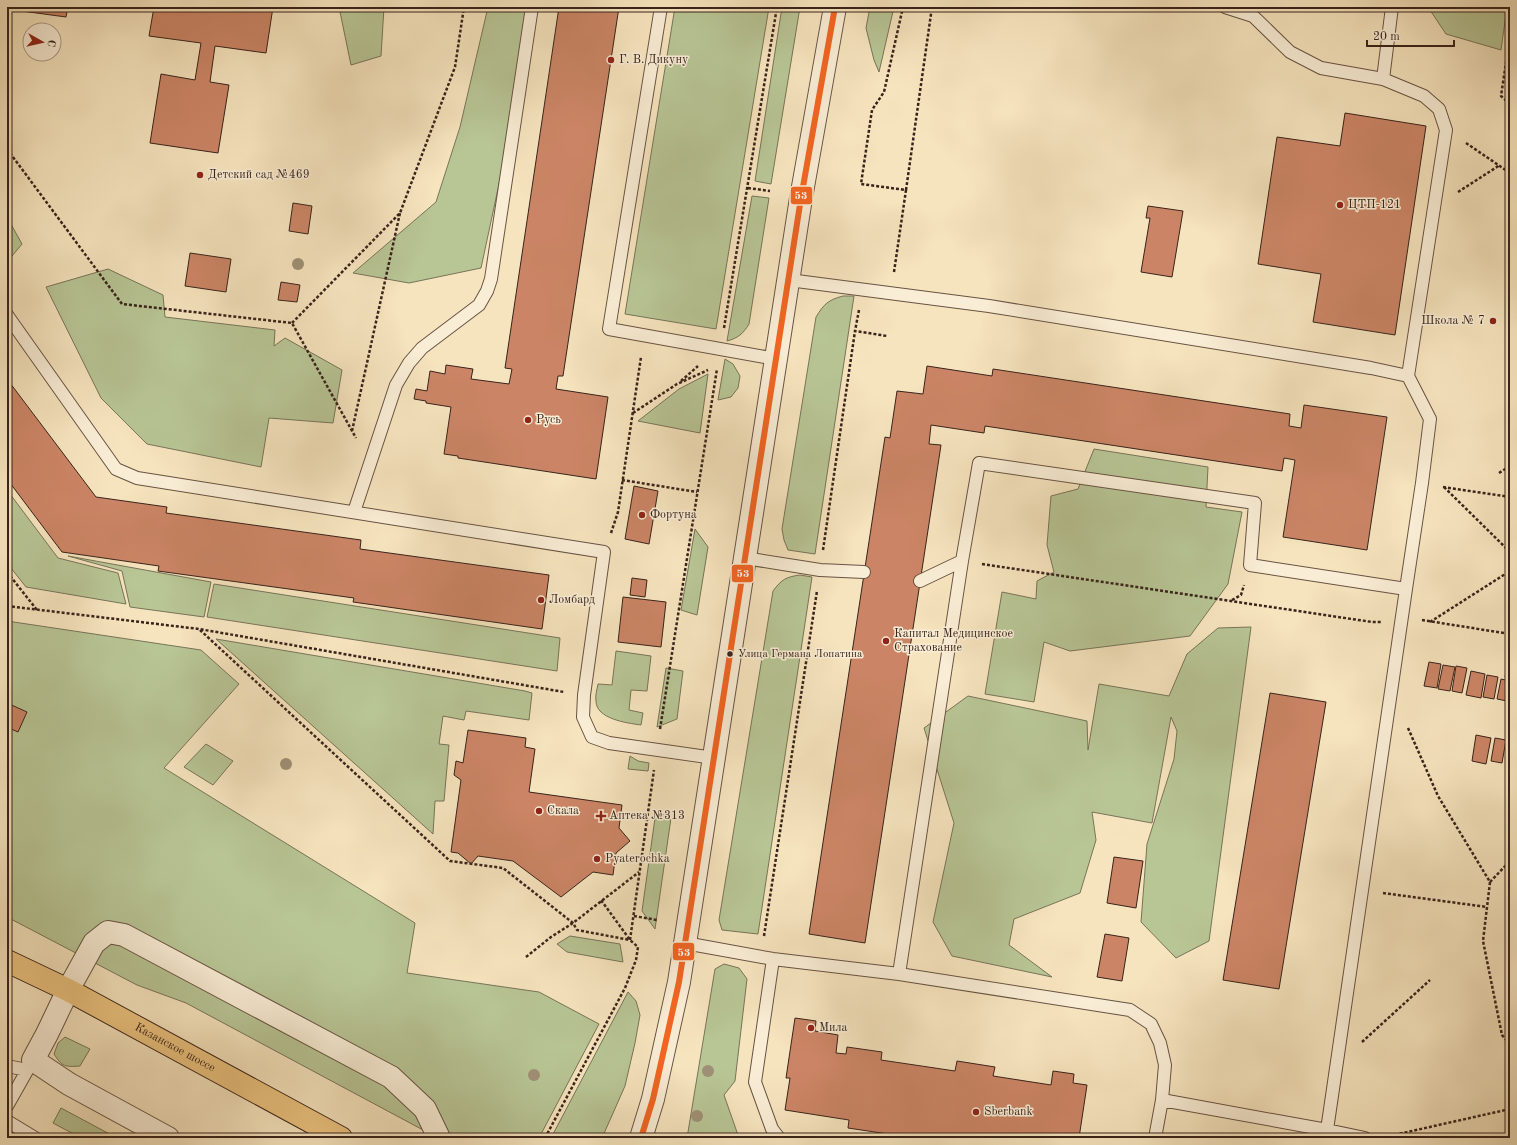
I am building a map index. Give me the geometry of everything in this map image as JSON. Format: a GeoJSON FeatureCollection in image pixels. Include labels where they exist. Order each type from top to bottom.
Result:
{"type":"FeatureCollection","features":[{"type":"Feature","properties":{"kind":"main road","name":"Казанское шоссе"},"geometry":{"type":"LineString","coordinates":[[7,961],[68,990],[341,1138]]}},
{"type":"Feature","properties":{"kind":"street"},"geometry":{"type":"LineString","coordinates":[[641,1138],[653,1099],[679,982],[686,943],[801,198],[835,7]]}},
{"type":"Feature","properties":{"kind":"street"},"geometry":{"type":"LineString","coordinates":[[168,1138],[69,1084],[30,1065],[94,943],[108,932],[124,935],[391,1077],[425,1109],[439,1138]]}},
{"type":"Feature","properties":{"kind":"lane"},"geometry":{"type":"LineString","coordinates":[[354,512],[396,386],[409,363],[422,348],[479,305],[488,291],[491,280],[532,7]]}},
{"type":"Feature","properties":{"kind":"lane"},"geometry":{"type":"LineString","coordinates":[[661,7],[609,330],[776,359]]}},
{"type":"Feature","properties":{"kind":"lane"},"geometry":{"type":"LineString","coordinates":[[1225,7],[1253,16],[1290,52],[1321,68],[1383,79],[1424,96],[1439,109],[1446,130],[1408,376],[1430,419],[1422,483],[1327,1130]]}},
{"type":"Feature","properties":{"kind":"lane"},"geometry":{"type":"LineString","coordinates":[[1383,79],[1392,7]]}},
{"type":"Feature","properties":{"kind":"lane"},"geometry":{"type":"LineString","coordinates":[[789,280],[989,306],[1371,368],[1408,376]]}},
{"type":"Feature","properties":{"kind":"lane"},"geometry":{"type":"LineString","coordinates":[[7,315],[116,469],[137,478],[604,552],[584,695],[583,717],[592,737],[609,743],[714,758]]}},
{"type":"Feature","properties":{"kind":"lane"},"geometry":{"type":"LineString","coordinates":[[899,974],[962,561],[979,463],[1255,503],[1250,565],[1406,589]]}},
{"type":"Feature","properties":{"kind":"lane"},"geometry":{"type":"LineString","coordinates":[[745,558],[820,570],[864,572]]}},
{"type":"Feature","properties":{"kind":"lane"},"geometry":{"type":"LineString","coordinates":[[920,581],[962,561]]}},
{"type":"Feature","properties":{"kind":"lane"},"geometry":{"type":"LineString","coordinates":[[686,943],[774,958],[899,974],[1130,1010],[1151,1024],[1160,1044],[1165,1065],[1162,1100],[1156,1138]]}},
{"type":"Feature","properties":{"kind":"lane"},"geometry":{"type":"LineString","coordinates":[[774,958],[755,1082],[772,1129],[779,1138]]}},
{"type":"Feature","properties":{"kind":"lane"},"geometry":{"type":"LineString","coordinates":[[7,1066],[30,1065]]}},
{"type":"Feature","properties":{"kind":"lane"},"geometry":{"type":"LineString","coordinates":[[7,1106],[30,1065]]}},
{"type":"Feature","properties":{"kind":"lane"},"geometry":{"type":"LineString","coordinates":[[1162,1100],[1366,1138]]}},
{"type":"Feature","properties":{"kind":"lane"},"geometry":{"type":"LineString","coordinates":[[7,1121],[35,1138]]}},
{"type":"Feature","properties":{"kind":"path"},"geometry":{"type":"LineString","coordinates":[[352,431],[400,213],[455,67],[464,7]]}},
{"type":"Feature","properties":{"kind":"path"},"geometry":{"type":"LineString","coordinates":[[720,349],[777,7]]}},
{"type":"Feature","properties":{"kind":"path"},"geometry":{"type":"LineString","coordinates":[[903,7],[884,92],[872,110],[861,184],[906,190]]}},
{"type":"Feature","properties":{"kind":"path"},"geometry":{"type":"LineString","coordinates":[[896,259],[932,7]]}},
{"type":"Feature","properties":{"kind":"path"},"geometry":{"type":"LineString","coordinates":[[1510,36],[1501,96],[1510,104]]}},
{"type":"Feature","properties":{"kind":"path"},"geometry":{"type":"LineString","coordinates":[[1446,130],[1510,173]]}},
{"type":"Feature","properties":{"kind":"path"},"geometry":{"type":"LineString","coordinates":[[7,149],[122,304],[292,324]]}},
{"type":"Feature","properties":{"kind":"path"},"geometry":{"type":"LineString","coordinates":[[1453,195],[1500,166]]}},
{"type":"Feature","properties":{"kind":"path"},"geometry":{"type":"LineString","coordinates":[[748,188],[770,191]]}},
{"type":"Feature","properties":{"kind":"path"},"geometry":{"type":"LineString","coordinates":[[292,324],[400,213]]}},
{"type":"Feature","properties":{"kind":"path"},"geometry":{"type":"LineString","coordinates":[[764,940],[860,304]]}},
{"type":"Feature","properties":{"kind":"path"},"geometry":{"type":"LineString","coordinates":[[292,324],[370,462]]}},
{"type":"Feature","properties":{"kind":"path"},"geometry":{"type":"LineString","coordinates":[[855,331],[887,336]]}},
{"type":"Feature","properties":{"kind":"path"},"geometry":{"type":"LineString","coordinates":[[604,552],[618,512],[644,336]]}},
{"type":"Feature","properties":{"kind":"path"},"geometry":{"type":"LineString","coordinates":[[630,940],[657,750],[718,365],[677,384],[633,412]]}},
{"type":"Feature","properties":{"kind":"path"},"geometry":{"type":"LineString","coordinates":[[1499,473],[1510,466]]}},
{"type":"Feature","properties":{"kind":"path"},"geometry":{"type":"LineString","coordinates":[[622,480],[697,492]]}},
{"type":"Feature","properties":{"kind":"path"},"geometry":{"type":"LineString","coordinates":[[1422,483],[1510,497]]}},
{"type":"Feature","properties":{"kind":"path"},"geometry":{"type":"LineString","coordinates":[[1443,487],[1510,552]]}},
{"type":"Feature","properties":{"kind":"path"},"geometry":{"type":"LineString","coordinates":[[962,561],[1372,622],[1418,619],[1510,634]]}},
{"type":"Feature","properties":{"kind":"path"},"geometry":{"type":"LineString","coordinates":[[1430,622],[1510,571]]}},
{"type":"Feature","properties":{"kind":"path"},"geometry":{"type":"LineString","coordinates":[[7,572],[38,610]]}},
{"type":"Feature","properties":{"kind":"path"},"geometry":{"type":"LineString","coordinates":[[7,606],[199,629],[584,695]]}},
{"type":"Feature","properties":{"kind":"path"},"geometry":{"type":"LineString","coordinates":[[199,629],[450,861],[503,868],[573,923],[577,930],[630,940]]}},
{"type":"Feature","properties":{"kind":"path"},"geometry":{"type":"LineString","coordinates":[[1406,723],[1438,796],[1490,882]]}},
{"type":"Feature","properties":{"kind":"path"},"geometry":{"type":"LineString","coordinates":[[1510,861],[1490,882],[1483,941],[1502,1035],[1510,1045]]}},
{"type":"Feature","properties":{"kind":"path"},"geometry":{"type":"LineString","coordinates":[[526,957],[640,871]]}},
{"type":"Feature","properties":{"kind":"path"},"geometry":{"type":"LineString","coordinates":[[1362,891],[1487,907]]}},
{"type":"Feature","properties":{"kind":"path"},"geometry":{"type":"LineString","coordinates":[[545,1138],[625,988],[636,960],[638,947],[630,940],[601,900]]}},
{"type":"Feature","properties":{"kind":"path"},"geometry":{"type":"LineString","coordinates":[[634,916],[657,920]]}},
{"type":"Feature","properties":{"kind":"path"},"geometry":{"type":"LineString","coordinates":[[1337,1065],[1430,980]]}},
{"type":"Feature","properties":{"kind":"path"},"geometry":{"type":"LineString","coordinates":[[600,1022],[605,1025]]}},
{"type":"Feature","properties":{"kind":"path"},"geometry":{"type":"LineString","coordinates":[[1379,1138],[1510,1109]]}},
{"type":"Feature","properties":{"kind":"green space"},"geometry":{"type":"Polygon","coordinates":[[[339,7],[384,7],[381,56],[351,65],[339,7]]]}},
{"type":"Feature","properties":{"kind":"green space"},"geometry":{"type":"Polygon","coordinates":[[[488,7],[537,7],[481,268],[409,283],[353,273],[436,202],[460,127],[488,7]]]}},
{"type":"Feature","properties":{"kind":"green space"},"geometry":{"type":"Polygon","coordinates":[[[675,7],[769,7],[716,329],[625,314],[675,7]]]}},
{"type":"Feature","properties":{"kind":"green space"},"geometry":{"type":"Polygon","coordinates":[[[782,7],[800,7],[771,184],[755,181],[782,7]]]}},
{"type":"Feature","properties":{"kind":"green space"},"geometry":{"type":"Polygon","coordinates":[[[870,7],[894,7],[879,72],[874,60],[866,28],[870,7]]]}},
{"type":"Feature","properties":{"kind":"green space"},"geometry":{"type":"Polygon","coordinates":[[[1428,7],[1507,7],[1501,50],[1446,34],[1428,7]]]}},
{"type":"Feature","properties":{"kind":"green space"},"geometry":{"type":"Polygon","coordinates":[[[752,196],[769,198],[749,324],[740,335],[727,341],[752,196]]]}},
{"type":"Feature","properties":{"kind":"green space"},"geometry":{"type":"Polygon","coordinates":[[[7,217],[22,244],[7,262],[7,217]]]}},
{"type":"Feature","properties":{"kind":"green space"},"geometry":{"type":"Polygon","coordinates":[[[108,269],[163,295],[165,317],[275,330],[274,346],[285,338],[342,370],[333,423],[269,418],[261,467],[147,444],[101,398],[46,287],[108,269]]]}},
{"type":"Feature","properties":{"kind":"green space"},"geometry":{"type":"Polygon","coordinates":[[[843,296],[854,296],[815,554],[788,550],[782,529],[816,317],[827,303],[843,296]]]}},
{"type":"Feature","properties":{"kind":"green space"},"geometry":{"type":"Polygon","coordinates":[[[725,359],[733,364],[740,376],[738,388],[731,397],[718,400],[725,359]]]}},
{"type":"Feature","properties":{"kind":"green space"},"geometry":{"type":"Polygon","coordinates":[[[708,374],[700,433],[638,421],[679,389],[708,374]]]}},
{"type":"Feature","properties":{"kind":"green space"},"geometry":{"type":"Polygon","coordinates":[[[1094,449],[1208,467],[1206,507],[1242,512],[1228,584],[1190,636],[1070,651],[1044,642],[1034,702],[985,694],[1002,592],[1036,599],[1037,581],[1054,572],[1047,545],[1051,496],[1078,489],[1094,449]]]}},
{"type":"Feature","properties":{"kind":"green space"},"geometry":{"type":"Polygon","coordinates":[[[7,490],[58,558],[118,573],[126,604],[26,587],[7,563],[7,490]]]}},
{"type":"Feature","properties":{"kind":"green space"},"geometry":{"type":"Polygon","coordinates":[[[695,529],[708,547],[697,615],[681,610],[695,529]]]}},
{"type":"Feature","properties":{"kind":"green space"},"geometry":{"type":"Polygon","coordinates":[[[68,556],[211,582],[204,617],[130,607],[122,571],[68,556]]]}},
{"type":"Feature","properties":{"kind":"green space"},"geometry":{"type":"Polygon","coordinates":[[[800,575],[812,577],[758,934],[722,930],[719,920],[773,591],[785,579],[800,575]]]}},
{"type":"Feature","properties":{"kind":"green space"},"geometry":{"type":"Polygon","coordinates":[[[214,584],[560,638],[557,671],[207,617],[214,584]]]}},
{"type":"Feature","properties":{"kind":"green space"},"geometry":{"type":"Polygon","coordinates":[[[7,621],[201,650],[239,684],[164,768],[415,923],[407,973],[539,992],[599,1024],[539,1138],[438,1138],[186,1003],[137,985],[7,917],[7,621]]]}},
{"type":"Feature","properties":{"kind":"green space"},"geometry":{"type":"Polygon","coordinates":[[[1251,627],[1209,941],[1176,958],[1141,922],[1147,844],[1174,759],[1177,731],[1171,717],[1152,823],[1092,812],[1096,840],[1080,893],[1014,919],[1009,945],[1052,977],[952,956],[933,922],[954,823],[924,728],[968,696],[1087,721],[1088,750],[1099,684],[1169,696],[1187,654],[1218,628],[1251,627]]]}},
{"type":"Feature","properties":{"kind":"green space"},"geometry":{"type":"Polygon","coordinates":[[[216,639],[525,691],[532,693],[529,720],[466,711],[464,720],[443,716],[439,744],[449,745],[444,801],[435,801],[433,834],[216,639]]]}},
{"type":"Feature","properties":{"kind":"green space"},"geometry":{"type":"Polygon","coordinates":[[[616,651],[651,656],[647,691],[631,690],[629,710],[643,713],[641,725],[613,719],[601,712],[597,707],[596,697],[598,684],[612,685],[616,651]]]}},
{"type":"Feature","properties":{"kind":"green space"},"geometry":{"type":"Polygon","coordinates":[[[666,668],[683,671],[677,719],[657,727],[666,668]]]}},
{"type":"Feature","properties":{"kind":"green space"},"geometry":{"type":"Polygon","coordinates":[[[206,744],[233,761],[213,785],[184,767],[206,744]]]}},
{"type":"Feature","properties":{"kind":"green space"},"geometry":{"type":"Polygon","coordinates":[[[630,756],[638,761],[649,763],[648,771],[628,769],[630,756]]]}},
{"type":"Feature","properties":{"kind":"green space"},"geometry":{"type":"Polygon","coordinates":[[[656,811],[671,818],[655,929],[642,911],[656,811]]]}},
{"type":"Feature","properties":{"kind":"green space"},"geometry":{"type":"Polygon","coordinates":[[[570,936],[620,944],[623,962],[567,952],[557,944],[570,936]]]}},
{"type":"Feature","properties":{"kind":"green space"},"geometry":{"type":"Polygon","coordinates":[[[724,964],[739,968],[747,979],[735,1081],[724,1095],[739,1138],[687,1138],[715,969],[724,964]]]}},
{"type":"Feature","properties":{"kind":"green space"},"geometry":{"type":"Polygon","coordinates":[[[628,992],[636,1001],[640,1015],[625,1086],[602,1138],[551,1138],[628,992]]]}},
{"type":"Feature","properties":{"kind":"green space"},"geometry":{"type":"Polygon","coordinates":[[[65,1037],[90,1049],[80,1066],[64,1065],[59,1062],[54,1054],[58,1043],[65,1037]]]}},
{"type":"Feature","properties":{"kind":"green space"},"geometry":{"type":"Polygon","coordinates":[[[61,1108],[117,1138],[81,1138],[53,1123],[61,1108]]]}},
{"type":"Feature","properties":{"kind":"building"},"geometry":{"type":"Polygon","coordinates":[[[7,7],[68,7],[66,17],[7,9],[7,7]]]}},
{"type":"Feature","properties":{"kind":"building"},"geometry":{"type":"Polygon","coordinates":[[[154,7],[273,7],[266,53],[215,46],[210,82],[229,85],[218,153],[150,143],[161,74],[195,80],[201,43],[149,36],[154,7]]]}},
{"type":"Feature","properties":{"kind":"building"},"geometry":{"type":"Polygon","coordinates":[[[559,7],[619,7],[563,376],[558,376],[556,389],[608,397],[596,479],[458,458],[458,456],[444,454],[451,407],[426,403],[426,401],[414,399],[416,389],[427,391],[430,371],[445,374],[446,365],[473,369],[471,379],[509,384],[512,369],[505,368],[559,7]]]}},
{"type":"Feature","properties":{"kind":"building","name":"ЦТП-121"},"geometry":{"type":"Polygon","coordinates":[[[1345,113],[1426,126],[1395,335],[1313,322],[1321,274],[1258,264],[1277,137],[1340,146],[1345,113]]]}},
{"type":"Feature","properties":{"kind":"building"},"geometry":{"type":"Polygon","coordinates":[[[293,203],[312,206],[308,234],[289,231],[293,203]]]}},
{"type":"Feature","properties":{"kind":"building"},"geometry":{"type":"Polygon","coordinates":[[[1148,206],[1183,211],[1172,277],[1141,272],[1150,218],[1146,218],[1148,206]]]}},
{"type":"Feature","properties":{"kind":"building"},"geometry":{"type":"Polygon","coordinates":[[[190,253],[231,259],[226,292],[185,286],[190,253]]]}},
{"type":"Feature","properties":{"kind":"building"},"geometry":{"type":"Polygon","coordinates":[[[281,282],[300,285],[297,302],[278,300],[281,282]]]}},
{"type":"Feature","properties":{"kind":"building"},"geometry":{"type":"Polygon","coordinates":[[[927,366],[992,376],[993,369],[1290,414],[1289,426],[1301,428],[1304,405],[1387,417],[1367,550],[1283,537],[1295,460],[1284,458],[1282,471],[985,426],[984,433],[931,425],[929,444],[941,445],[865,943],[809,934],[885,437],[890,438],[897,391],[923,394],[927,366]]]}},
{"type":"Feature","properties":{"kind":"building"},"geometry":{"type":"Polygon","coordinates":[[[7,379],[96,497],[167,507],[166,513],[361,540],[360,549],[549,575],[542,629],[353,602],[354,598],[158,571],[159,566],[62,552],[7,479],[7,379]]]}},
{"type":"Feature","properties":{"kind":"building"},"geometry":{"type":"Polygon","coordinates":[[[634,486],[658,491],[649,544],[625,539],[634,486]]]}},
{"type":"Feature","properties":{"kind":"building"},"geometry":{"type":"Polygon","coordinates":[[[632,578],[647,580],[645,597],[630,595],[632,578]]]}},
{"type":"Feature","properties":{"kind":"building"},"geometry":{"type":"Polygon","coordinates":[[[623,597],[666,602],[661,647],[618,642],[623,597]]]}},
{"type":"Feature","properties":{"kind":"building"},"geometry":{"type":"Polygon","coordinates":[[[1429,662],[1441,664],[1437,688],[1424,686],[1429,662]]]}},
{"type":"Feature","properties":{"kind":"building"},"geometry":{"type":"Polygon","coordinates":[[[1508,664],[1510,665],[1510,678],[1505,677],[1508,664]]]}},
{"type":"Feature","properties":{"kind":"building"},"geometry":{"type":"Polygon","coordinates":[[[1443,665],[1455,667],[1450,691],[1438,689],[1443,665]]]}},
{"type":"Feature","properties":{"kind":"building"},"geometry":{"type":"Polygon","coordinates":[[[1456,666],[1467,668],[1462,693],[1452,691],[1456,666]]]}},
{"type":"Feature","properties":{"kind":"building"},"geometry":{"type":"Polygon","coordinates":[[[1471,671],[1485,674],[1481,698],[1466,695],[1471,671]]]}},
{"type":"Feature","properties":{"kind":"building"},"geometry":{"type":"Polygon","coordinates":[[[1487,675],[1498,677],[1494,699],[1483,697],[1487,675]]]}},
{"type":"Feature","properties":{"kind":"building"},"geometry":{"type":"Polygon","coordinates":[[[1501,679],[1510,681],[1507,701],[1497,699],[1501,679]]]}},
{"type":"Feature","properties":{"kind":"building"},"geometry":{"type":"Polygon","coordinates":[[[1270,693],[1326,702],[1279,989],[1223,980],[1270,693]]]}},
{"type":"Feature","properties":{"kind":"building"},"geometry":{"type":"Polygon","coordinates":[[[7,703],[27,712],[18,732],[7,727],[7,703]]]}},
{"type":"Feature","properties":{"kind":"building","name":"Скала"},"geometry":{"type":"Polygon","coordinates":[[[468,730],[526,738],[525,747],[535,749],[529,792],[622,805],[619,828],[630,841],[616,853],[613,875],[593,872],[561,897],[513,861],[478,856],[471,864],[458,853],[451,852],[461,780],[454,775],[456,761],[463,763],[468,730]]]}},
{"type":"Feature","properties":{"kind":"building"},"geometry":{"type":"Polygon","coordinates":[[[1476,735],[1491,738],[1486,764],[1472,761],[1476,735]]]}},
{"type":"Feature","properties":{"kind":"building"},"geometry":{"type":"Polygon","coordinates":[[[1495,738],[1506,740],[1502,763],[1491,761],[1495,738]]]}},
{"type":"Feature","properties":{"kind":"building"},"geometry":{"type":"Polygon","coordinates":[[[1114,857],[1143,861],[1136,908],[1107,903],[1114,857]]]}},
{"type":"Feature","properties":{"kind":"building"},"geometry":{"type":"Polygon","coordinates":[[[1105,934],[1129,938],[1122,981],[1097,977],[1105,934]]]}},
{"type":"Feature","properties":{"kind":"building"},"geometry":{"type":"Polygon","coordinates":[[[795,1018],[816,1021],[815,1031],[838,1035],[836,1053],[846,1054],[847,1047],[882,1052],[881,1060],[955,1071],[957,1061],[995,1067],[993,1076],[1051,1085],[1053,1071],[1074,1074],[1073,1083],[1087,1085],[1079,1138],[915,1138],[848,1128],[849,1120],[785,1110],[790,1078],[786,1078],[795,1018]]]}},
{"type":"Feature","properties":{"kind":"transit line","name":"53"},"geometry":{"type":"LineString","coordinates":[[641,1138],[653,1099],[679,982],[801,198],[835,7]]}},
{"type":"Feature","properties":{"kind":"place","name":"Г. В. Дикуну"},"geometry":{"type":"Point","coordinates":[611,60]}},
{"type":"Feature","properties":{"kind":"place","name":"Детский сад №469"},"geometry":{"type":"Point","coordinates":[200,175]}},
{"type":"Feature","properties":{"kind":"place","name":"ЦТП-121"},"geometry":{"type":"Point","coordinates":[1340,205]}},
{"type":"Feature","properties":{"kind":"place","name":"Школа № 7"},"geometry":{"type":"Point","coordinates":[1493,321]}},
{"type":"Feature","properties":{"kind":"place","name":"Русь"},"geometry":{"type":"Point","coordinates":[528,420]}},
{"type":"Feature","properties":{"kind":"place","name":"Фортуна"},"geometry":{"type":"Point","coordinates":[642,515]}},
{"type":"Feature","properties":{"kind":"place","name":"Ломбард"},"geometry":{"type":"Point","coordinates":[541,600]}},
{"type":"Feature","properties":{"kind":"place","name":"Капитал Медицинское Страхование"},"geometry":{"type":"Point","coordinates":[886,641]}},
{"type":"Feature","properties":{"kind":"place","name":"Улица Германа Лопатина"},"geometry":{"type":"Point","coordinates":[730,654]}},
{"type":"Feature","properties":{"kind":"place","name":"Скала"},"geometry":{"type":"Point","coordinates":[539,811]}},
{"type":"Feature","properties":{"kind":"place","name":"Аптека №313"},"geometry":{"type":"Point","coordinates":[601,816]}},
{"type":"Feature","properties":{"kind":"place","name":"Pyaterochka"},"geometry":{"type":"Point","coordinates":[597,859]}},
{"type":"Feature","properties":{"kind":"place","name":"Мила"},"geometry":{"type":"Point","coordinates":[811,1028]}},
{"type":"Feature","properties":{"kind":"place","name":"Sberbank"},"geometry":{"type":"Point","coordinates":[976,1112]}}]}
